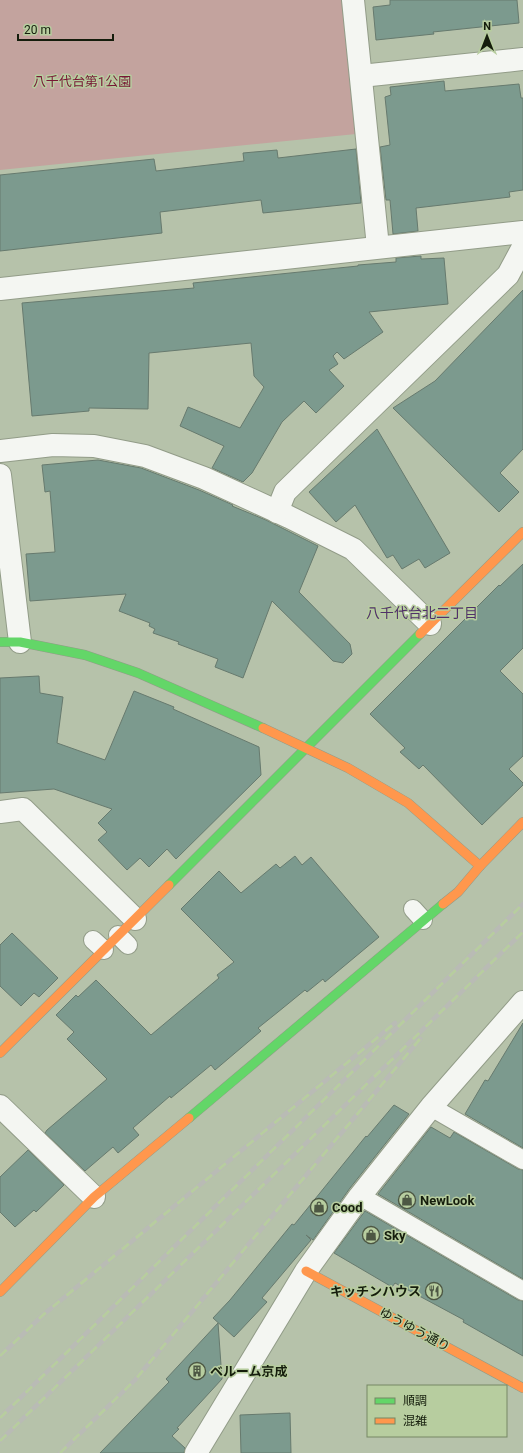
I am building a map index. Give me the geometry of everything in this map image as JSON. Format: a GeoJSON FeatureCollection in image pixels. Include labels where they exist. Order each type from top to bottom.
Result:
{"type":"FeatureCollection","features":[{"type":"Feature","properties":{"kind":"street"},"geometry":{"type":"LineString","coordinates":[[353,0],[378,248]]}},
{"type":"Feature","properties":{"kind":"street"},"geometry":{"type":"LineString","coordinates":[[361,76],[523,60]]}},
{"type":"Feature","properties":{"kind":"street"},"geometry":{"type":"LineString","coordinates":[[0,289],[523,232]]}},
{"type":"Feature","properties":{"kind":"street"},"geometry":{"type":"LineString","coordinates":[[277,512],[285,492],[508,275],[523,247]]}},
{"type":"Feature","properties":{"kind":"street"},"geometry":{"type":"LineString","coordinates":[[0,451],[53,445],[94,446],[145,456],[204,478],[353,549],[430,624]]}},
{"type":"Feature","properties":{"kind":"street"},"geometry":{"type":"LineString","coordinates":[[0,475],[10,642],[85,655],[138,673],[256,725],[348,768],[408,804],[480,866]]}},
{"type":"Feature","properties":{"kind":"street"},"geometry":{"type":"LineString","coordinates":[[0,1053],[99,945],[123,940],[135,919],[232,831],[306,748],[523,532]]}},
{"type":"Feature","properties":{"kind":"street"},"geometry":{"type":"LineString","coordinates":[[0,812],[23,809],[135,919]]}},
{"type":"Feature","properties":{"kind":"street"},"geometry":{"type":"LineString","coordinates":[[0,1292],[94,1197],[418,914],[458,892],[480,866],[523,822]]}},
{"type":"Feature","properties":{"kind":"street"},"geometry":{"type":"LineString","coordinates":[[196,1453],[306,1271],[360,1196],[431,1107],[522,1003]]}},
{"type":"Feature","properties":{"kind":"street"},"geometry":{"type":"LineString","coordinates":[[0,1106],[94,1197]]}},
{"type":"Feature","properties":{"kind":"street","name":"ゆうゆう通り"},"geometry":{"type":"LineString","coordinates":[[306,1271],[523,1388]]}},
{"type":"Feature","properties":{"kind":"lane"},"geometry":{"type":"LineString","coordinates":[[431,1107],[523,1160]]}},
{"type":"Feature","properties":{"kind":"lane"},"geometry":{"type":"LineString","coordinates":[[360,1196],[523,1291]]}},
{"type":"Feature","properties":{"kind":"green space","name":"八千代台第1公園"},"geometry":{"type":"Polygon","coordinates":[[[0,0],[342,0],[356,134],[0,170],[0,0]]]}},
{"type":"Feature","properties":{"kind":"building"},"geometry":{"type":"Polygon","coordinates":[[[390,0],[517,0],[519,23],[433,32],[434,34],[376,40],[373,7],[390,5],[390,0]]]}},
{"type":"Feature","properties":{"kind":"building"},"geometry":{"type":"Polygon","coordinates":[[[444,81],[445,91],[519,84],[521,98],[523,98],[523,190],[509,192],[510,197],[416,208],[418,231],[393,234],[390,200],[386,200],[380,147],[390,145],[385,97],[391,95],[390,87],[444,81]]]}},
{"type":"Feature","properties":{"kind":"building"},"geometry":{"type":"Polygon","coordinates":[[[356,149],[361,203],[263,213],[261,200],[160,212],[162,233],[0,251],[0,175],[154,159],[156,171],[244,161],[243,153],[277,150],[278,158],[356,149]]]}},
{"type":"Feature","properties":{"kind":"building"},"geometry":{"type":"Polygon","coordinates":[[[421,256],[421,259],[444,258],[448,304],[369,312],[383,332],[344,359],[337,352],[333,356],[338,364],[329,370],[344,386],[316,413],[304,401],[282,422],[252,473],[243,482],[212,468],[224,446],[180,426],[188,407],[240,428],[264,387],[254,376],[251,343],[149,353],[148,409],[89,408],[89,411],[32,416],[22,303],[194,288],[193,283],[396,262],[396,258],[421,256]]]}},
{"type":"Feature","properties":{"kind":"building"},"geometry":{"type":"Polygon","coordinates":[[[523,290],[523,449],[500,473],[519,492],[499,512],[393,408],[435,381],[523,290]]]}},
{"type":"Feature","properties":{"kind":"building"},"geometry":{"type":"Polygon","coordinates":[[[377,429],[450,553],[425,568],[419,559],[402,569],[393,555],[387,558],[355,505],[336,522],[309,492],[377,429]]]}},
{"type":"Feature","properties":{"kind":"building"},"geometry":{"type":"Polygon","coordinates":[[[98,460],[141,468],[199,490],[266,520],[318,546],[299,592],[350,644],[352,654],[343,663],[333,661],[272,601],[243,678],[215,667],[218,659],[178,644],[179,642],[153,633],[155,629],[149,626],[150,623],[119,611],[126,594],[30,601],[26,554],[55,552],[50,491],[45,492],[42,465],[98,460]]]}},
{"type":"Feature","properties":{"kind":"building"},"geometry":{"type":"Polygon","coordinates":[[[523,564],[523,648],[500,671],[523,694],[523,756],[509,769],[523,783],[523,785],[482,825],[423,765],[419,769],[400,752],[405,748],[370,714],[499,585],[500,586],[523,564]]]}},
{"type":"Feature","properties":{"kind":"building"},"geometry":{"type":"Polygon","coordinates":[[[39,676],[40,693],[63,697],[57,743],[105,760],[134,691],[174,707],[173,709],[259,747],[261,775],[176,859],[167,849],[149,867],[140,858],[127,870],[98,840],[107,832],[98,823],[112,809],[54,789],[0,793],[0,678],[39,676]]]}},
{"type":"Feature","properties":{"kind":"building"},"geometry":{"type":"Polygon","coordinates":[[[295,856],[302,865],[311,857],[379,937],[325,982],[323,979],[307,992],[305,990],[258,1028],[261,1031],[215,1070],[211,1065],[171,1098],[170,1096],[133,1128],[139,1135],[118,1153],[113,1147],[85,1171],[45,1133],[107,1079],[67,1039],[74,1032],[56,1015],[76,995],[78,997],[96,980],[151,1035],[219,978],[217,975],[234,962],[181,909],[219,871],[241,893],[276,864],[280,868],[295,856]]]}},
{"type":"Feature","properties":{"kind":"building"},"geometry":{"type":"Polygon","coordinates":[[[12,933],[58,978],[39,997],[34,993],[21,1006],[0,986],[0,945],[12,933]]]}},
{"type":"Feature","properties":{"kind":"building"},"geometry":{"type":"Polygon","coordinates":[[[523,1023],[523,1148],[465,1114],[485,1080],[488,1081],[523,1023]]]}},
{"type":"Feature","properties":{"kind":"building"},"geometry":{"type":"Polygon","coordinates":[[[394,1105],[409,1114],[350,1188],[313,1240],[306,1235],[311,1240],[262,1298],[267,1302],[234,1337],[213,1318],[230,1300],[292,1224],[294,1225],[366,1136],[367,1137],[394,1105]]]}},
{"type":"Feature","properties":{"kind":"building"},"geometry":{"type":"Polygon","coordinates":[[[431,1127],[450,1138],[454,1132],[518,1169],[523,1170],[523,1279],[378,1194],[431,1127]]]}},
{"type":"Feature","properties":{"kind":"building"},"geometry":{"type":"Polygon","coordinates":[[[28,1150],[64,1185],[36,1212],[34,1210],[15,1227],[0,1212],[0,1177],[28,1150]]]}},
{"type":"Feature","properties":{"kind":"building"},"geometry":{"type":"Polygon","coordinates":[[[365,1211],[518,1300],[523,1301],[523,1356],[463,1322],[464,1320],[395,1283],[392,1287],[334,1253],[365,1211]]]}},
{"type":"Feature","properties":{"kind":"building"},"geometry":{"type":"Polygon","coordinates":[[[218,1323],[222,1379],[177,1428],[179,1429],[172,1436],[185,1448],[184,1453],[100,1453],[169,1382],[166,1379],[218,1323]]]}},
{"type":"Feature","properties":{"kind":"building"},"geometry":{"type":"Polygon","coordinates":[[[290,1413],[291,1453],[241,1453],[240,1415],[290,1413]]]}},
{"type":"Feature","properties":{"kind":"railway"},"geometry":{"type":"LineString","coordinates":[[0,1418],[523,904]]}},
{"type":"Feature","properties":{"kind":"railway"},"geometry":{"type":"LineString","coordinates":[[0,1441],[523,932]]}},
{"type":"Feature","properties":{"kind":"railway"},"geometry":{"type":"LineString","coordinates":[[0,1356],[43,1315],[395,1023]]}},
{"type":"Feature","properties":{"kind":"railway"},"geometry":{"type":"LineString","coordinates":[[60,1453],[135,1380],[420,1039]]}},
{"type":"Feature","properties":{"kind":"traffic: fast"},"geometry":{"type":"LineString","coordinates":[[169,885],[420,634]]}},
{"type":"Feature","properties":{"kind":"traffic: fast"},"geometry":{"type":"LineString","coordinates":[[0,642],[20,642],[85,655],[138,673],[263,728]]}},
{"type":"Feature","properties":{"kind":"traffic: fast"},"geometry":{"type":"LineString","coordinates":[[189,1118],[443,904]]}},
{"type":"Feature","properties":{"kind":"traffic: slow"},"geometry":{"type":"LineString","coordinates":[[420,634],[523,532]]}},
{"type":"Feature","properties":{"kind":"traffic: slow"},"geometry":{"type":"LineString","coordinates":[[263,728],[348,768],[408,803],[480,866]]}},
{"type":"Feature","properties":{"kind":"traffic: slow"},"geometry":{"type":"LineString","coordinates":[[443,904],[458,892],[480,866],[523,822]]}},
{"type":"Feature","properties":{"kind":"traffic: slow"},"geometry":{"type":"LineString","coordinates":[[0,1053],[169,885]]}},
{"type":"Feature","properties":{"kind":"traffic: slow"},"geometry":{"type":"LineString","coordinates":[[0,1292],[94,1197],[189,1118]]}},
{"type":"Feature","properties":{"kind":"traffic: slow"},"geometry":{"type":"LineString","coordinates":[[306,1271],[523,1388]]}},
{"type":"Feature","properties":{"kind":"place","name":"NewLook"},"geometry":{"type":"Point","coordinates":[407,1200]}},
{"type":"Feature","properties":{"kind":"place","name":"Cood"},"geometry":{"type":"Point","coordinates":[319,1207]}},
{"type":"Feature","properties":{"kind":"place","name":"Sky"},"geometry":{"type":"Point","coordinates":[371,1235]}},
{"type":"Feature","properties":{"kind":"place","name":"キッチンハウス"},"geometry":{"type":"Point","coordinates":[434,1291]}},
{"type":"Feature","properties":{"kind":"place","name":"ベルーム京成"},"geometry":{"type":"Point","coordinates":[197,1371]}},
{"type":"Feature","properties":{"kind":"district","name":"八千代台北二丁目"},"geometry":{"type":"Point","coordinates":[422,613]}}]}
